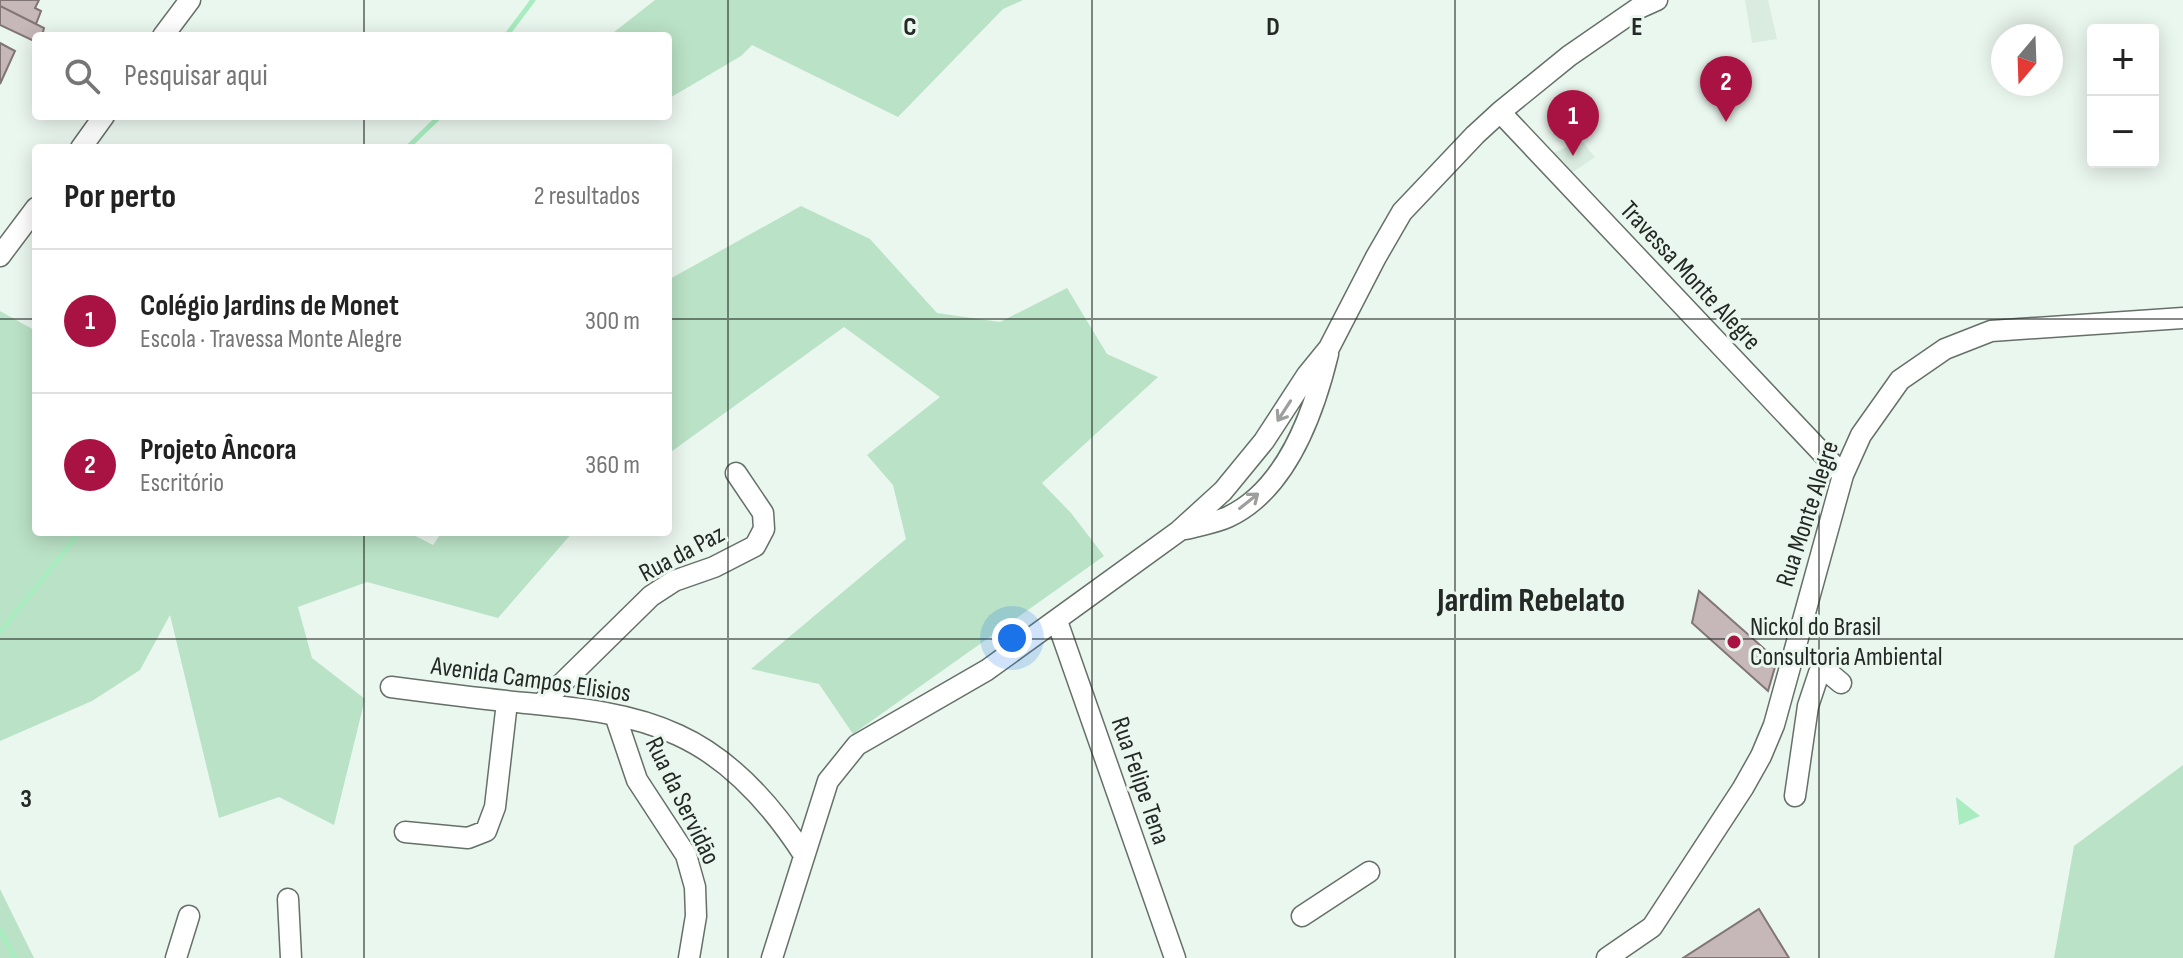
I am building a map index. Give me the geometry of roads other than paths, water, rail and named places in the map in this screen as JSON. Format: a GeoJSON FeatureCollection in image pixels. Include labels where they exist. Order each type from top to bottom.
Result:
{"type":"FeatureCollection","features":[{"type":"Feature","properties":{"kind":"street"},"geometry":{"type":"LineString","coordinates":[[166,32],[190,0]]}},
{"type":"Feature","properties":{"kind":"street"},"geometry":{"type":"LineString","coordinates":[[1179,531],[1228,517],[1251,501],[1287,461],[1305,426],[1329,348],[1402,212],[1500,112],[1569,56],[1637,9],[1657,0]]}},
{"type":"Feature","properties":{"kind":"street","name":"Travessa Monte Alegre"},"geometry":{"type":"LineString","coordinates":[[1500,112],[1843,475]]}},
{"type":"Feature","properties":{"kind":"street"},"geometry":{"type":"LineString","coordinates":[[84,144],[101,120]]}},
{"type":"Feature","properties":{"kind":"street"},"geometry":{"type":"LineString","coordinates":[[0,256],[32,213]]}},
{"type":"Feature","properties":{"kind":"street","name":"Rua Monte Alegre"},"geometry":{"type":"LineString","coordinates":[[1607,958],[1652,927],[1761,756],[1774,725],[1843,475],[1861,435],[1900,380],[1945,349],[1991,331],[2183,318]]}},
{"type":"Feature","properties":{"kind":"street"},"geometry":{"type":"LineString","coordinates":[[772,958],[828,781],[857,745],[987,670],[1179,531],[1223,491],[1264,441],[1307,375],[1329,348]]}},
{"type":"Feature","properties":{"kind":"street","name":"Rua da Paz"},"geometry":{"type":"LineString","coordinates":[[541,704],[651,596],[674,581],[714,567],[755,546],[764,529],[763,513],[736,473]]}},
{"type":"Feature","properties":{"kind":"street","name":"Rua Felipe Tena"},"geometry":{"type":"LineString","coordinates":[[1057,621],[1175,958]]}},
{"type":"Feature","properties":{"kind":"street"},"geometry":{"type":"LineString","coordinates":[[1795,796],[1808,706],[1819,673],[1829,673],[1841,683]]}},
{"type":"Feature","properties":{"kind":"street","name":"Avenida Campos Elisios"},"geometry":{"type":"LineString","coordinates":[[391,687],[615,715],[678,734],[713,755],[756,792],[786,826],[804,855]]}},
{"type":"Feature","properties":{"kind":"street"},"geometry":{"type":"LineString","coordinates":[[405,832],[468,838],[486,831],[495,807],[507,702]]}},
{"type":"Feature","properties":{"kind":"street","name":"Rua da Servidão"},"geometry":{"type":"LineString","coordinates":[[615,715],[637,780],[686,855],[695,887],[696,916],[689,958]]}},
{"type":"Feature","properties":{"kind":"street"},"geometry":{"type":"LineString","coordinates":[[1302,916],[1369,872]]}},
{"type":"Feature","properties":{"kind":"street"},"geometry":{"type":"LineString","coordinates":[[288,899],[291,958]]}},
{"type":"Feature","properties":{"kind":"street"},"geometry":{"type":"LineString","coordinates":[[176,958],[189,916]]}},
{"type":"Feature","properties":{"kind":"waterway"},"geometry":{"type":"LineString","coordinates":[[509,32],[533,0]]}},
{"type":"Feature","properties":{"kind":"waterway"},"geometry":{"type":"LineString","coordinates":[[411,144],[436,120]]}},
{"type":"Feature","properties":{"kind":"waterway"},"geometry":{"type":"LineString","coordinates":[[0,632],[74,536]]}},
{"type":"Feature","properties":{"kind":"waterway"},"geometry":{"type":"LineString","coordinates":[[0,930],[15,958]]}},
{"type":"Feature","properties":{"kind":"place","name":"Projeto Âncora"},"geometry":{"type":"Point","coordinates":[1726,122]}},
{"type":"Feature","properties":{"kind":"place","name":"Colégio Jardins de Monet"},"geometry":{"type":"Point","coordinates":[1573,156]}},
{"type":"Feature","properties":{"kind":"place","name":"Nickol do Brasil Consultoria Ambiental"},"geometry":{"type":"Point","coordinates":[1734,642]}},
{"type":"Feature","properties":{"kind":"district","name":"Jardim Rebelato"},"geometry":{"type":"Point","coordinates":[1531,600]}}]}
